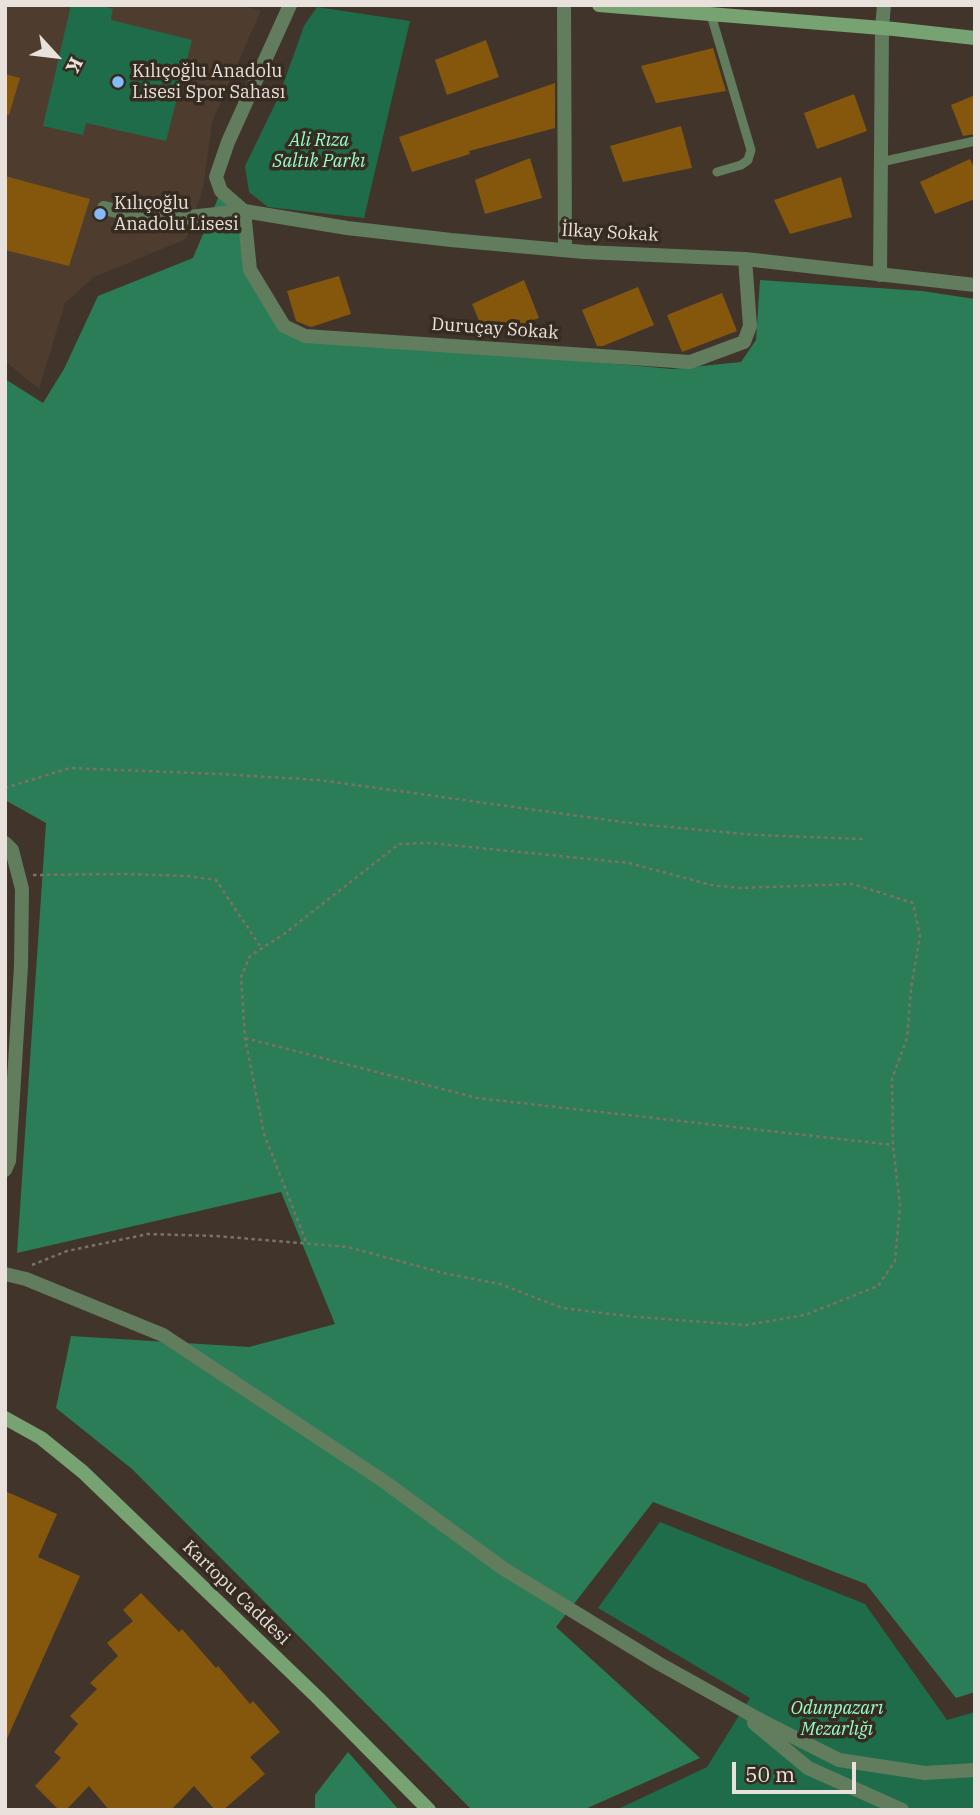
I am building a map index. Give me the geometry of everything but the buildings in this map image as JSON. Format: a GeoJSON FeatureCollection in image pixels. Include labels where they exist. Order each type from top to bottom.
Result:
{"type":"FeatureCollection","features":[{"type":"Feature","properties":{"kind":"street"},"geometry":{"type":"LineString","coordinates":[[244,211],[221,191],[216,177],[228,142],[290,5]]}},
{"type":"Feature","properties":{"kind":"street"},"geometry":{"type":"LineString","coordinates":[[564,5],[565,250]]}},
{"type":"Feature","properties":{"kind":"street"},"geometry":{"type":"LineString","coordinates":[[599,5],[975,38]]}},
{"type":"Feature","properties":{"kind":"street"},"geometry":{"type":"LineString","coordinates":[[880,275],[884,5]]}},
{"type":"Feature","properties":{"kind":"street","name":"İlkay Sokak"},"geometry":{"type":"LineString","coordinates":[[104,208],[134,215],[180,218],[244,211],[347,228],[565,250],[745,259],[975,285]]}},
{"type":"Feature","properties":{"kind":"street","name":"Duruçay Sokak"},"geometry":{"type":"LineString","coordinates":[[244,211],[250,270],[284,326],[305,336],[690,362],[744,342],[750,326],[745,259]]}},
{"type":"Feature","properties":{"kind":"street"},"geometry":{"type":"LineString","coordinates":[[5,843],[12,850],[22,889],[21,966],[9,1161],[5,1170]]}},
{"type":"Feature","properties":{"kind":"street"},"geometry":{"type":"LineString","coordinates":[[10,1275],[163,1335],[382,1480],[504,1569],[658,1663],[839,1760],[925,1773],[975,1770]]}},
{"type":"Feature","properties":{"kind":"street","name":"Kartopu Caddesi"},"geometry":{"type":"LineString","coordinates":[[5,1418],[41,1438],[83,1472],[317,1697],[429,1810]]}},
{"type":"Feature","properties":{"kind":"street"},"geometry":{"type":"LineString","coordinates":[[732,1704],[808,1768],[902,1810]]}},
{"type":"Feature","properties":{"kind":"lane"},"geometry":{"type":"LineString","coordinates":[[711,15],[751,150],[748,160],[741,165],[717,172]]}},
{"type":"Feature","properties":{"kind":"lane"},"geometry":{"type":"LineString","coordinates":[[881,162],[975,141]]}},
{"type":"Feature","properties":{"kind":"path"},"geometry":{"type":"LineString","coordinates":[[975,481],[975,492]]}},
{"type":"Feature","properties":{"kind":"path"},"geometry":{"type":"LineString","coordinates":[[5,788],[70,768],[219,774],[319,780],[637,824],[755,835],[865,839]]}},
{"type":"Feature","properties":{"kind":"path"},"geometry":{"type":"LineString","coordinates":[[10,1275],[67,1251],[148,1234],[216,1236],[307,1244],[348,1247],[443,1273],[500,1284],[562,1308],[636,1317],[746,1325],[805,1315],[878,1286],[895,1261],[900,1206],[893,1145],[892,1079],[908,1038],[911,988],[920,936],[913,903],[853,884],[740,888],[711,885],[629,863],[430,844],[399,844],[284,934],[250,956],[241,977],[245,1038],[264,1134],[307,1244]]}},
{"type":"Feature","properties":{"kind":"path"},"geometry":{"type":"LineString","coordinates":[[18,875],[163,875],[216,880],[262,948]]}},
{"type":"Feature","properties":{"kind":"path"},"geometry":{"type":"LineString","coordinates":[[245,1038],[477,1098],[893,1145]]}},
{"type":"Feature","properties":{"kind":"shaded area","name":"Kılıçoğlu Anadolu Lisesi"},"geometry":{"type":"Polygon","coordinates":[[[5,5],[234,5],[261,10],[212,122],[203,188],[186,239],[94,277],[65,303],[39,389],[5,361],[5,5]]]}},
{"type":"Feature","properties":{"kind":"green space","name":"Kılıçoğlu Anadolu Lisesi Spor Sahası"},"geometry":{"type":"Polygon","coordinates":[[[71,5],[99,5],[113,9],[111,20],[192,40],[166,141],[86,123],[83,135],[43,126],[71,5]]]}},
{"type":"Feature","properties":{"kind":"green space","name":"Ali Rıza Saltık Parkı"},"geometry":{"type":"Polygon","coordinates":[[[317,7],[410,21],[364,218],[268,207],[249,192],[245,166],[279,96],[304,26],[317,7]]]}},
{"type":"Feature","properties":{"kind":"green space"},"geometry":{"type":"Polygon","coordinates":[[[221,191],[244,211],[250,270],[270,306],[305,336],[672,369],[741,362],[756,340],[760,280],[922,291],[975,299],[975,1692],[956,1698],[866,1584],[653,1502],[556,1627],[700,1758],[583,1810],[472,1810],[132,1469],[56,1408],[71,1336],[249,1347],[335,1324],[281,1192],[17,1253],[46,823],[5,800],[5,379],[43,403],[64,369],[98,296],[193,258],[221,191]]]}},
{"type":"Feature","properties":{"kind":"green space","name":"Odunpazarı Mezarlığı"},"geometry":{"type":"Polygon","coordinates":[[[660,1522],[865,1604],[947,1720],[975,1712],[975,1810],[616,1810],[707,1767],[750,1698],[598,1608],[660,1522]]]}},
{"type":"Feature","properties":{"kind":"green space"},"geometry":{"type":"Polygon","coordinates":[[[348,1752],[399,1810],[315,1810],[315,1795],[348,1752]]]}},
{"type":"Feature","properties":{"kind":"place","name":"Kılıçoğlu Anadolu Lisesi Spor Sahası"},"geometry":{"type":"Point","coordinates":[118,82]}},
{"type":"Feature","properties":{"kind":"place","name":"Kılıçoğlu Anadolu Lisesi"},"geometry":{"type":"Point","coordinates":[100,214]}}]}
